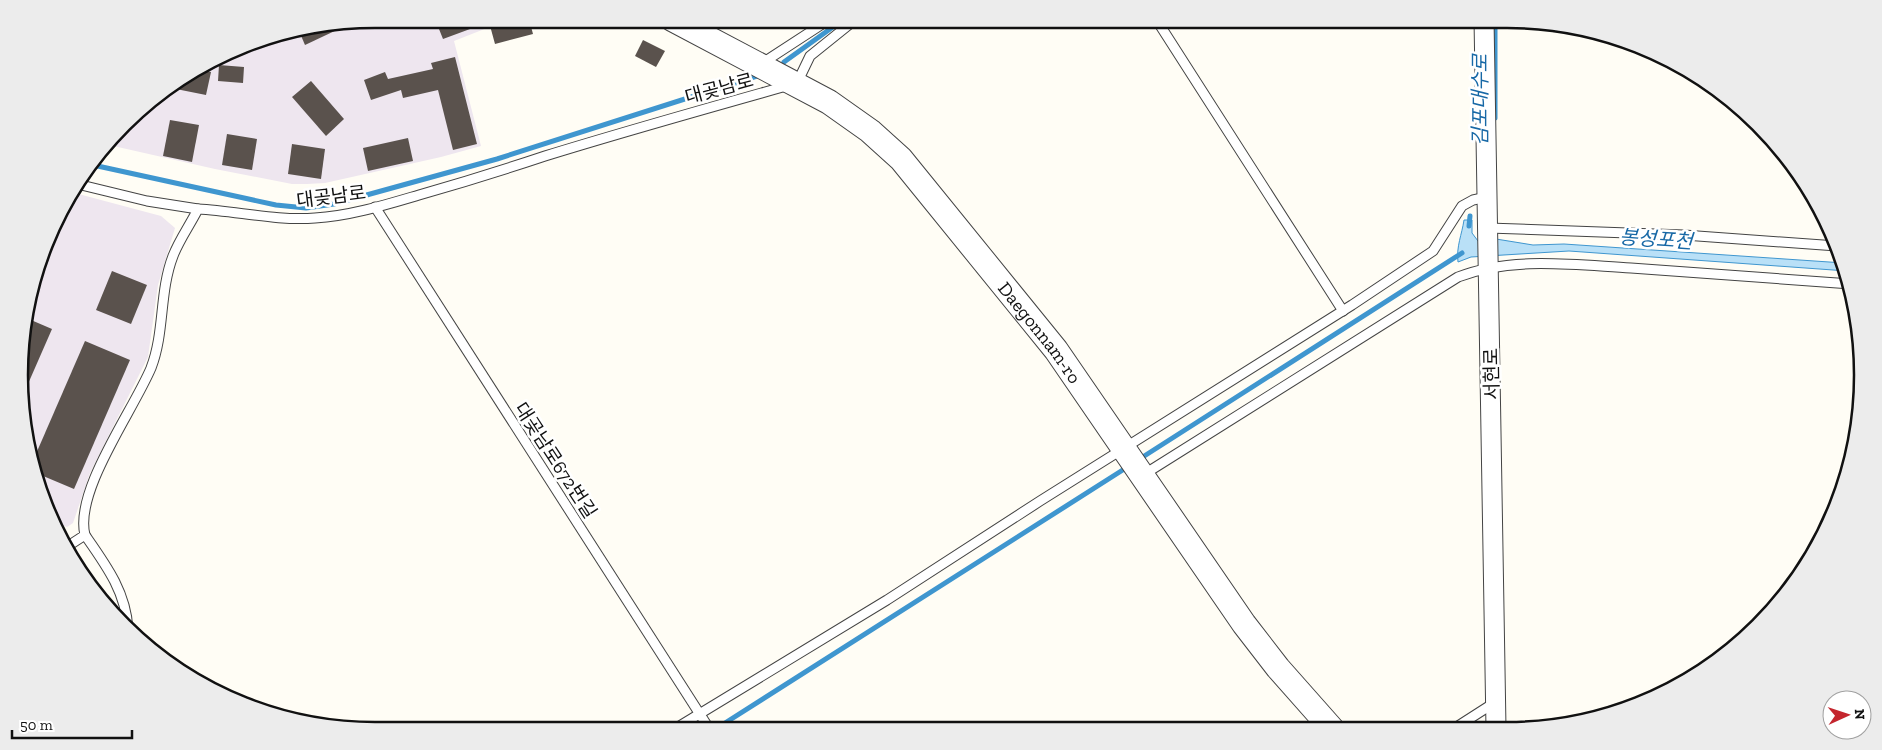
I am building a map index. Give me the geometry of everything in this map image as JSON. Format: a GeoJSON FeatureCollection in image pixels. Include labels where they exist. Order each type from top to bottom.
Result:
{"type":"FeatureCollection","features":[{"type":"Feature","properties":{"kind":"street","name":"Daegonnam-ro"},"geometry":{"type":"LineString","coordinates":[[690,28],[829,102],[870,131],[901,159],[1056,350],[1244,624],[1319,720]]}},
{"type":"Feature","properties":{"kind":"street","name":"서현로"},"geometry":{"type":"LineString","coordinates":[[1484,28],[1496,722]]}},
{"type":"Feature","properties":{"kind":"lane"},"geometry":{"type":"LineString","coordinates":[[760,64],[816,28]]}},
{"type":"Feature","properties":{"kind":"lane"},"geometry":{"type":"LineString","coordinates":[[797,84],[810,56],[845,28]]}},
{"type":"Feature","properties":{"kind":"lane"},"geometry":{"type":"LineString","coordinates":[[1162,28],[1343,311]]}},
{"type":"Feature","properties":{"kind":"lane","name":"대곶남로"},"geometry":{"type":"LineString","coordinates":[[84,186],[147,201],[198,209],[229,210],[274,217],[314,218],[375,207],[489,175],[631,129],[797,84]]}},
{"type":"Feature","properties":{"kind":"lane"},"geometry":{"type":"LineString","coordinates":[[1134,462],[1343,311],[1433,251],[1462,206],[1473,200],[1488,197]]}},
{"type":"Feature","properties":{"kind":"lane","name":"대곶남로672번길"},"geometry":{"type":"LineString","coordinates":[[375,207],[705,722]]}},
{"type":"Feature","properties":{"kind":"lane"},"geometry":{"type":"LineString","coordinates":[[127,619],[127,611],[120,592],[109,570],[85,535],[82,523],[84,508],[99,470],[150,370],[159,346],[166,283],[173,256],[198,209]]}},
{"type":"Feature","properties":{"kind":"lane"},"geometry":{"type":"LineString","coordinates":[[1488,228],[1684,235],[1829,245]]}},
{"type":"Feature","properties":{"kind":"lane"},"geometry":{"type":"LineString","coordinates":[[691,722],[702,717],[879,605],[1458,277],[1489,265],[1571,264],[1842,283]]}},
{"type":"Feature","properties":{"kind":"lane"},"geometry":{"type":"LineString","coordinates":[[71,544],[85,535]]}},
{"type":"Feature","properties":{"kind":"lane"},"geometry":{"type":"LineString","coordinates":[[1464,722],[1497,701]]}},
{"type":"Feature","properties":{"kind":"shaded area"},"geometry":{"type":"Polygon","coordinates":[[[352,28],[487,28],[454,41],[481,146],[325,183],[292,184],[114,146],[129,129],[163,99],[201,74],[242,54],[285,39],[330,30],[352,28]]]}},
{"type":"Feature","properties":{"kind":"shaded area"},"geometry":{"type":"Polygon","coordinates":[[[78,194],[161,216],[175,228],[158,285],[148,357],[90,473],[73,523],[67,527],[61,525],[54,508],[39,465],[34,443],[28,398],[28,352],[34,307],[46,263],[63,221],[78,194]]]}},
{"type":"Feature","properties":{"kind":"water"},"geometry":{"type":"Polygon","coordinates":[[[1464,220],[1472,220],[1472,233],[1478,241],[1496,239],[1533,245],[1564,244],[1836,262],[1838,270],[1569,251],[1471,257],[1458,262],[1458,246],[1464,220]]]}},
{"type":"Feature","properties":{"kind":"building"},"geometry":{"type":"Polygon","coordinates":[[[439,28],[473,28],[443,39],[439,28]]]}},
{"type":"Feature","properties":{"kind":"building"},"geometry":{"type":"Polygon","coordinates":[[[491,28],[531,28],[533,34],[495,44],[491,28]]]}},
{"type":"Feature","properties":{"kind":"building"},"geometry":{"type":"Polygon","coordinates":[[[338,29],[305,45],[301,35],[338,29]]]}},
{"type":"Feature","properties":{"kind":"building"},"geometry":{"type":"Polygon","coordinates":[[[643,40],[665,51],[656,67],[635,56],[643,40]]]}},
{"type":"Feature","properties":{"kind":"building"},"geometry":{"type":"Polygon","coordinates":[[[455,57],[477,144],[453,150],[438,90],[403,98],[401,90],[371,100],[364,80],[385,72],[388,79],[433,69],[431,63],[455,57]]]}},
{"type":"Feature","properties":{"kind":"building"},"geometry":{"type":"Polygon","coordinates":[[[219,65],[244,67],[243,83],[218,81],[219,65]]]}},
{"type":"Feature","properties":{"kind":"building"},"geometry":{"type":"Polygon","coordinates":[[[207,71],[211,72],[206,95],[177,89],[207,71]]]}},
{"type":"Feature","properties":{"kind":"building"},"geometry":{"type":"Polygon","coordinates":[[[311,81],[344,119],[326,136],[292,97],[311,81]]]}},
{"type":"Feature","properties":{"kind":"building"},"geometry":{"type":"Polygon","coordinates":[[[170,120],[199,125],[192,162],[163,156],[170,120]]]}},
{"type":"Feature","properties":{"kind":"building"},"geometry":{"type":"Polygon","coordinates":[[[227,134],[257,139],[252,170],[222,165],[227,134]]]}},
{"type":"Feature","properties":{"kind":"building"},"geometry":{"type":"Polygon","coordinates":[[[408,138],[413,161],[368,171],[363,148],[408,138]]]}},
{"type":"Feature","properties":{"kind":"building"},"geometry":{"type":"Polygon","coordinates":[[[292,144],[325,149],[321,179],[288,174],[292,144]]]}},
{"type":"Feature","properties":{"kind":"building"},"geometry":{"type":"Polygon","coordinates":[[[112,271],[147,285],[131,324],[96,310],[112,271]]]}},
{"type":"Feature","properties":{"kind":"building"},"geometry":{"type":"Polygon","coordinates":[[[32,320],[52,329],[28,384],[28,352],[32,320]]]}},
{"type":"Feature","properties":{"kind":"building"},"geometry":{"type":"Polygon","coordinates":[[[85,341],[130,360],[74,489],[42,476],[36,453],[85,341]]]}},
{"type":"Feature","properties":{"kind":"waterway"},"geometry":{"type":"LineString","coordinates":[[784,62],[831,28]]}},
{"type":"Feature","properties":{"kind":"waterway","name":"김포대수로"},"geometry":{"type":"LineString","coordinates":[[1495,28],[1495,118]]}},
{"type":"Feature","properties":{"kind":"waterway"},"geometry":{"type":"LineString","coordinates":[[97,166],[276,205],[306,208],[334,204],[497,159],[757,76]]}},
{"type":"Feature","properties":{"kind":"waterway","name":"김포대수로"},"geometry":{"type":"LineString","coordinates":[[1469,226],[1470,216]]}},
{"type":"Feature","properties":{"kind":"waterway"},"geometry":{"type":"LineString","coordinates":[[1138,460],[1462,253]]}},
{"type":"Feature","properties":{"kind":"waterway"},"geometry":{"type":"LineString","coordinates":[[727,722],[1129,466]]}},
{"type":"Feature","properties":{"kind":"water label","name":"봉성포천"},"geometry":{"type":"Point","coordinates":[1656,239]}}]}
